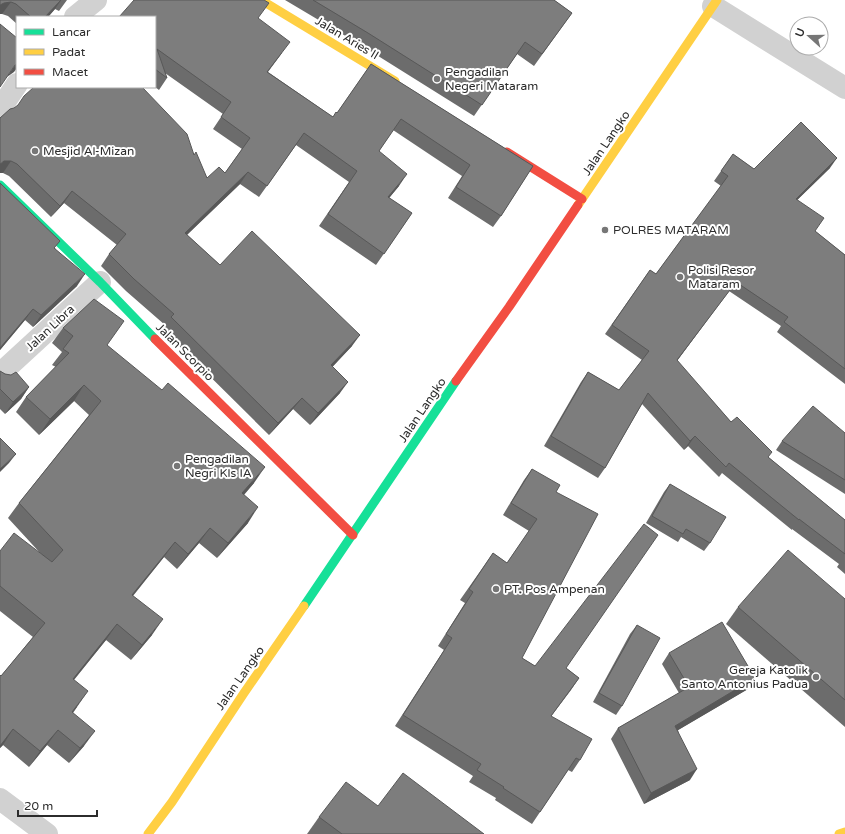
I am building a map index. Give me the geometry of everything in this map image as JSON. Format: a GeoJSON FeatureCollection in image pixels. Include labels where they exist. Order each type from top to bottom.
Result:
{"type":"FeatureCollection","features":[{"type":"Feature","properties":{"kind":"main road","name":"Jalan Aries II"},"geometry":{"type":"LineString","coordinates":[[261,0],[400,84]]}},
{"type":"Feature","properties":{"kind":"main road","name":"Jalan Langko"},"geometry":{"type":"LineString","coordinates":[[148,834],[172,802],[244,693],[353,536],[446,395],[509,308],[715,3]]}},
{"type":"Feature","properties":{"kind":"main road"},"geometry":{"type":"LineString","coordinates":[[501,148],[582,199]]}},
{"type":"Feature","properties":{"kind":"main road","name":"Jalan Scorpio"},"geometry":{"type":"LineString","coordinates":[[0,185],[100,282],[151,335],[353,536]]}},
{"type":"Feature","properties":{"kind":"main road"},"geometry":{"type":"LineString","coordinates":[[839,834],[845,832]]}},
{"type":"Feature","properties":{"kind":"street"},"geometry":{"type":"LineString","coordinates":[[76,16],[94,1]]}},
{"type":"Feature","properties":{"kind":"street"},"geometry":{"type":"LineString","coordinates":[[715,3],[845,88]]}},
{"type":"Feature","properties":{"kind":"street"},"geometry":{"type":"LineString","coordinates":[[0,109],[16,85]]}},
{"type":"Feature","properties":{"kind":"street","name":"Jalan Libra"},"geometry":{"type":"LineString","coordinates":[[0,374],[100,282]]}},
{"type":"Feature","properties":{"kind":"street"},"geometry":{"type":"LineString","coordinates":[[0,799],[47,834]]}},
{"type":"Feature","properties":{"kind":"building"},"geometry":{"type":"Polygon","coordinates":[[[0,0],[61,0],[46,16],[30,16],[16,4],[11,2],[0,5],[0,0]]]}},
{"type":"Feature","properties":{"kind":"building"},"geometry":{"type":"Polygon","coordinates":[[[134,0],[264,0],[269,3],[258,18],[290,42],[267,72],[333,117],[371,64],[533,166],[501,216],[456,187],[470,165],[401,119],[379,151],[407,174],[388,197],[412,213],[384,254],[328,214],[357,171],[304,133],[267,186],[248,172],[185,233],[220,265],[252,231],[360,335],[331,365],[348,382],[318,413],[302,398],[278,423],[171,317],[174,314],[134,279],[109,254],[126,234],[72,191],[60,206],[17,164],[11,161],[4,161],[0,164],[0,118],[10,109],[18,105],[24,96],[33,88],[143,88],[187,134],[194,155],[196,152],[207,178],[219,167],[225,173],[250,138],[221,117],[231,102],[157,49],[167,78],[156,70],[156,16],[120,16],[134,0]]]}},
{"type":"Feature","properties":{"kind":"building"},"geometry":{"type":"Polygon","coordinates":[[[313,0],[554,0],[572,13],[542,54],[525,42],[482,105],[313,0]]]}},
{"type":"Feature","properties":{"kind":"building"},"geometry":{"type":"Polygon","coordinates":[[[0,24],[16,37],[16,64],[0,87],[0,24]]]}},
{"type":"Feature","properties":{"kind":"building"},"geometry":{"type":"Polygon","coordinates":[[[801,122],[837,158],[796,199],[824,218],[815,231],[845,255],[845,369],[784,322],[788,317],[736,282],[677,360],[731,422],[737,417],[772,452],[768,457],[845,520],[845,554],[799,520],[729,463],[726,467],[695,436],[690,441],[648,393],[605,468],[551,436],[588,372],[619,390],[649,351],[612,325],[650,270],[656,274],[728,176],[721,171],[733,154],[754,169],[801,122]]]}},
{"type":"Feature","properties":{"kind":"building"},"geometry":{"type":"Polygon","coordinates":[[[0,183],[60,241],[54,248],[85,274],[41,315],[33,309],[0,348],[0,183]]]}},
{"type":"Feature","properties":{"kind":"building"},"geometry":{"type":"Polygon","coordinates":[[[94,299],[124,321],[107,345],[162,390],[168,383],[265,467],[242,493],[258,507],[228,543],[210,528],[188,554],[175,542],[132,595],[163,619],[142,645],[117,624],[73,679],[88,691],[72,712],[95,731],[80,748],[58,730],[40,751],[13,729],[0,746],[0,675],[1,676],[45,623],[0,586],[0,551],[14,533],[52,562],[63,550],[19,503],[101,401],[84,385],[50,419],[26,397],[69,353],[63,349],[73,336],[63,328],[94,299]]]}},
{"type":"Feature","properties":{"kind":"building"},"geometry":{"type":"Polygon","coordinates":[[[0,371],[11,375],[16,372],[29,387],[13,402],[0,389],[0,371]]]}},
{"type":"Feature","properties":{"kind":"building"},"geometry":{"type":"Polygon","coordinates":[[[813,406],[845,433],[845,480],[782,441],[813,406]]]}},
{"type":"Feature","properties":{"kind":"building"},"geometry":{"type":"Polygon","coordinates":[[[0,438],[16,454],[0,469],[0,438]]]}},
{"type":"Feature","properties":{"kind":"building"},"geometry":{"type":"Polygon","coordinates":[[[532,469],[560,485],[556,492],[598,514],[522,658],[535,666],[644,524],[658,535],[566,668],[579,678],[551,716],[592,739],[580,760],[576,758],[540,812],[477,770],[481,764],[403,715],[452,638],[446,634],[473,592],[469,589],[493,553],[507,563],[537,519],[511,503],[532,469]]]}},
{"type":"Feature","properties":{"kind":"building"},"geometry":{"type":"Polygon","coordinates":[[[670,484],[726,517],[710,543],[686,529],[683,534],[652,516],[670,484]]]}},
{"type":"Feature","properties":{"kind":"building","name":"Gereja Katolik Santo Antonius Padua"},"geometry":{"type":"Polygon","coordinates":[[[788,550],[845,599],[845,700],[738,607],[788,550]]]}},
{"type":"Feature","properties":{"kind":"building"},"geometry":{"type":"Polygon","coordinates":[[[722,622],[755,678],[675,726],[697,769],[651,793],[618,728],[689,687],[669,653],[722,622]]]}},
{"type":"Feature","properties":{"kind":"building"},"geometry":{"type":"Polygon","coordinates":[[[637,625],[660,638],[622,706],[599,693],[637,625]]]}},
{"type":"Feature","properties":{"kind":"building"},"geometry":{"type":"Polygon","coordinates":[[[403,773],[484,834],[342,834],[319,817],[346,782],[378,806],[403,773]]]}},
{"type":"Feature","properties":{"kind":"traffic: fast"},"geometry":{"type":"LineString","coordinates":[[0,185],[100,282],[155,339]]}},
{"type":"Feature","properties":{"kind":"traffic: fast"},"geometry":{"type":"LineString","coordinates":[[304,606],[456,381]]}},
{"type":"Feature","properties":{"kind":"traffic: slow"},"geometry":{"type":"LineString","coordinates":[[261,0],[395,81]]}},
{"type":"Feature","properties":{"kind":"traffic: slow"},"geometry":{"type":"LineString","coordinates":[[578,205],[717,0]]}},
{"type":"Feature","properties":{"kind":"traffic: slow"},"geometry":{"type":"LineString","coordinates":[[148,834],[172,802],[304,606]]}},
{"type":"Feature","properties":{"kind":"traffic: slow"},"geometry":{"type":"LineString","coordinates":[[839,834],[845,832]]}},
{"type":"Feature","properties":{"kind":"traffic: jam"},"geometry":{"type":"LineString","coordinates":[[507,152],[582,199]]}},
{"type":"Feature","properties":{"kind":"traffic: jam"},"geometry":{"type":"LineString","coordinates":[[456,381],[509,307],[578,205]]}},
{"type":"Feature","properties":{"kind":"traffic: jam"},"geometry":{"type":"LineString","coordinates":[[155,339],[353,535]]}},
{"type":"Feature","properties":{"kind":"place","name":"Pengadilan Negeri Mataram"},"geometry":{"type":"Point","coordinates":[437,79]}},
{"type":"Feature","properties":{"kind":"place","name":"Mesjid Al-Mizan"},"geometry":{"type":"Point","coordinates":[35,151]}},
{"type":"Feature","properties":{"kind":"place","name":"POLRES MATARAM"},"geometry":{"type":"Point","coordinates":[605,230]}},
{"type":"Feature","properties":{"kind":"place","name":"Polisi Resor Mataram"},"geometry":{"type":"Point","coordinates":[680,277]}},
{"type":"Feature","properties":{"kind":"place","name":"Pengadilan Negri Kls IA"},"geometry":{"type":"Point","coordinates":[177,466]}},
{"type":"Feature","properties":{"kind":"place","name":"PT. Pos Ampenan"},"geometry":{"type":"Point","coordinates":[496,589]}},
{"type":"Feature","properties":{"kind":"place","name":"Gereja Katolik Santo Antonius Padua"},"geometry":{"type":"Point","coordinates":[816,677]}}]}
